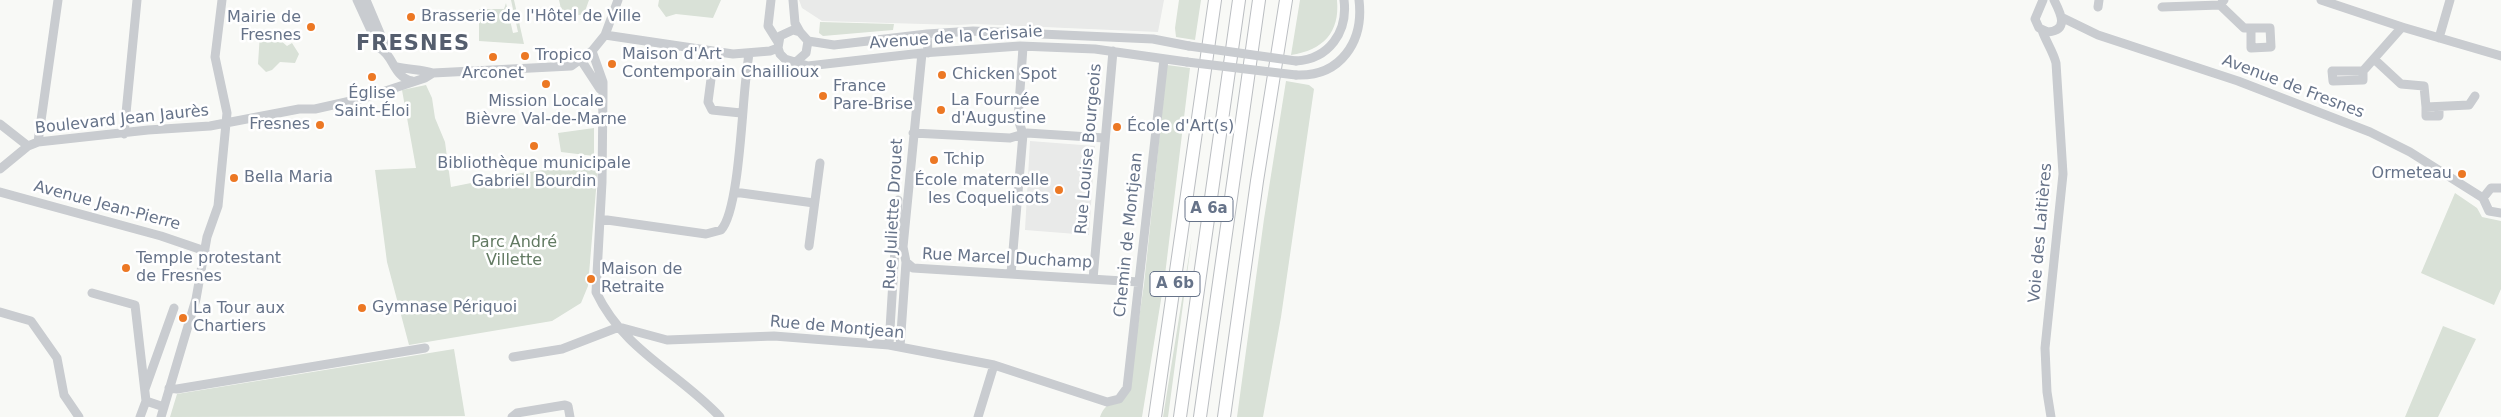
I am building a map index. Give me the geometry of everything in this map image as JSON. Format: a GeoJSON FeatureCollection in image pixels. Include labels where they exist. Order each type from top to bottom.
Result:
{"type":"FeatureCollection","features":[{"type":"Feature","properties":{"kind":"highway","name":"A 6b"},"geometry":{"type":"LineString","coordinates":[[1155,417],[1215,0]]}},
{"type":"Feature","properties":{"kind":"highway","name":"A 6a"},"geometry":{"type":"LineString","coordinates":[[1180,417],[1239,0]]}},
{"type":"Feature","properties":{"kind":"highway","name":"A 6a"},"geometry":{"type":"LineString","coordinates":[[1200,417],[1259,0]]}},
{"type":"Feature","properties":{"kind":"highway"},"geometry":{"type":"LineString","coordinates":[[1224,417],[1285,1]]}},
{"type":"Feature","properties":{"kind":"street"},"geometry":{"type":"LineString","coordinates":[[38,142],[58,0]]}},
{"type":"Feature","properties":{"kind":"street"},"geometry":{"type":"LineString","coordinates":[[124,134],[137,0]]}},
{"type":"Feature","properties":{"kind":"street"},"geometry":{"type":"LineString","coordinates":[[161,417],[196,299],[205,251],[218,206],[226,124],[226,106],[216,69],[215,57],[222,0]]}},
{"type":"Feature","properties":{"kind":"street"},"geometry":{"type":"LineString","coordinates":[[357,0],[379,48],[384,50],[399,71],[412,81]]}},
{"type":"Feature","properties":{"kind":"street"},"geometry":{"type":"LineString","coordinates":[[366,0],[385,45],[384,50]]}},
{"type":"Feature","properties":{"kind":"street"},"geometry":{"type":"LineString","coordinates":[[399,71],[433,73],[568,67],[592,51],[605,35],[618,0]]}},
{"type":"Feature","properties":{"kind":"street"},"geometry":{"type":"LineString","coordinates":[[771,0],[768,26],[785,59],[797,61],[806,53],[808,42],[795,24],[793,0]]}},
{"type":"Feature","properties":{"kind":"street","name":"Avenue de la Cerisaie"},"geometry":{"type":"LineString","coordinates":[[808,42],[834,45],[965,31],[1050,33],[1160,40],[1189,46],[1296,61],[1315,56],[1335,41],[1344,22],[1344,0]]}},
{"type":"Feature","properties":{"kind":"street","name":"Avenue de la Cerisaie"},"geometry":{"type":"LineString","coordinates":[[797,61],[808,66],[925,53],[1023,46],[1113,51],[1296,75],[1323,71],[1347,54],[1359,31],[1361,17],[1359,0]]}},
{"type":"Feature","properties":{"kind":"street"},"geometry":{"type":"LineString","coordinates":[[2039,9],[2056,4],[2060,25],[2048,32],[2042,30],[2035,19],[2039,9],[2043,0]]}},
{"type":"Feature","properties":{"kind":"street"},"geometry":{"type":"LineString","coordinates":[[2321,0],[2402,27],[2501,56]]}},
{"type":"Feature","properties":{"kind":"street"},"geometry":{"type":"LineString","coordinates":[[2439,38],[2450,0]]}},
{"type":"Feature","properties":{"kind":"street"},"geometry":{"type":"LineString","coordinates":[[2162,7],[2222,3],[2244,28],[2251,28]]}},
{"type":"Feature","properties":{"kind":"street","name":"Avenue de Fresnes"},"geometry":{"type":"LineString","coordinates":[[2060,25],[2081,28],[2238,80],[2338,118],[2410,152],[2483,198],[2488,211],[2501,213]]}},
{"type":"Feature","properties":{"kind":"street","name":"Voie des Laitières"},"geometry":{"type":"LineString","coordinates":[[2051,417],[2044,365],[2063,174],[2058,90],[2053,51],[2060,25]]}},
{"type":"Feature","properties":{"kind":"street"},"geometry":{"type":"LineString","coordinates":[[2363,71],[2402,27]]}},
{"type":"Feature","properties":{"kind":"street"},"geometry":{"type":"LineString","coordinates":[[605,35],[651,40],[662,45],[733,54],[749,54],[778,45],[786,32],[793,30],[800,32]]}},
{"type":"Feature","properties":{"kind":"street","name":"Voie des Laitières"},"geometry":{"type":"LineString","coordinates":[[2042,30],[2046,42],[2053,51]]}},
{"type":"Feature","properties":{"kind":"street","name":"Rue Juliette Drouet"},"geometry":{"type":"LineString","coordinates":[[900,348],[906,262],[903,247],[920,67],[925,53],[927,34]]}},
{"type":"Feature","properties":{"kind":"street"},"geometry":{"type":"LineString","coordinates":[[1011,274],[1023,134],[1018,119],[1023,46]]}},
{"type":"Feature","properties":{"kind":"street"},"geometry":{"type":"LineString","coordinates":[[592,51],[602,82],[603,93],[602,182],[596,292],[602,306],[640,351],[698,396],[720,417]]}},
{"type":"Feature","properties":{"kind":"street","name":"Rue Louise Bourgeois"},"geometry":{"type":"LineString","coordinates":[[1093,279],[1113,51]]}},
{"type":"Feature","properties":{"kind":"street"},"geometry":{"type":"LineString","coordinates":[[600,219],[714,233],[725,226],[734,192],[743,123],[741,113],[749,54]]}},
{"type":"Feature","properties":{"kind":"street","name":"Chemin de Montjean"},"geometry":{"type":"LineString","coordinates":[[1107,402],[1119,399],[1127,388],[1164,59]]}},
{"type":"Feature","properties":{"kind":"street"},"geometry":{"type":"LineString","coordinates":[[2374,59],[2401,84],[2424,86],[2426,116],[2439,116],[2439,106],[2469,105],[2474,96]]}},
{"type":"Feature","properties":{"kind":"street"},"geometry":{"type":"LineString","coordinates":[[581,60],[603,93]]}},
{"type":"Feature","properties":{"kind":"street"},"geometry":{"type":"LineString","coordinates":[[397,86],[399,71]]}},
{"type":"Feature","properties":{"kind":"street","name":"Boulevard Jean Jaurès"},"geometry":{"type":"LineString","coordinates":[[0,169],[28,146],[38,142],[226,124],[299,109],[315,109],[364,98],[425,78],[433,73]]}},
{"type":"Feature","properties":{"kind":"street"},"geometry":{"type":"LineString","coordinates":[[711,79],[708,102],[712,110],[741,113]]}},
{"type":"Feature","properties":{"kind":"street"},"geometry":{"type":"LineString","coordinates":[[0,124],[28,146]]}},
{"type":"Feature","properties":{"kind":"street"},"geometry":{"type":"LineString","coordinates":[[914,134],[1010,138],[1023,134],[1105,138]]}},
{"type":"Feature","properties":{"kind":"street"},"geometry":{"type":"LineString","coordinates":[[809,246],[820,163]]}},
{"type":"Feature","properties":{"kind":"street"},"geometry":{"type":"LineString","coordinates":[[2483,198],[2491,188],[2501,187]]}},
{"type":"Feature","properties":{"kind":"street","name":"Avenue Jean-Pierre"},"geometry":{"type":"LineString","coordinates":[[0,192],[160,236],[205,251]]}},
{"type":"Feature","properties":{"kind":"street"},"geometry":{"type":"LineString","coordinates":[[734,192],[814,203]]}},
{"type":"Feature","properties":{"kind":"street"},"geometry":{"type":"LineString","coordinates":[[889,345],[898,200]]}},
{"type":"Feature","properties":{"kind":"street","name":"Rue Marcel Duchamp"},"geometry":{"type":"LineString","coordinates":[[906,262],[913,268],[1139,282]]}},
{"type":"Feature","properties":{"kind":"street"},"geometry":{"type":"LineString","coordinates":[[92,294],[134,306],[145,396]]}},
{"type":"Feature","properties":{"kind":"street"},"geometry":{"type":"LineString","coordinates":[[140,417],[174,308]]}},
{"type":"Feature","properties":{"kind":"street"},"geometry":{"type":"LineString","coordinates":[[0,312],[31,321],[56,358],[64,395],[79,417]]}},
{"type":"Feature","properties":{"kind":"street"},"geometry":{"type":"LineString","coordinates":[[513,357],[562,349],[620,328]]}},
{"type":"Feature","properties":{"kind":"street","name":"Rue de Montjean"},"geometry":{"type":"LineString","coordinates":[[620,328],[668,340],[774,336],[889,345],[994,365],[1107,402]]}},
{"type":"Feature","properties":{"kind":"street"},"geometry":{"type":"LineString","coordinates":[[169,388],[187,387],[425,348]]}},
{"type":"Feature","properties":{"kind":"street"},"geometry":{"type":"LineString","coordinates":[[978,417],[994,365]]}},
{"type":"Feature","properties":{"kind":"street"},"geometry":{"type":"LineString","coordinates":[[145,396],[164,407]]}},
{"type":"Feature","properties":{"kind":"street"},"geometry":{"type":"LineString","coordinates":[[512,417],[517,414],[565,405],[568,406],[570,417]]}},
{"type":"Feature","properties":{"kind":"shaded area"},"geometry":{"type":"Polygon","coordinates":[[[799,0],[1164,0],[1158,32],[975,24],[822,21],[802,8],[799,0]]]}},
{"type":"Feature","properties":{"kind":"shaded area","name":"École maternelle les Coquelicots"},"geometry":{"type":"Polygon","coordinates":[[[1030,141],[1095,146],[1089,235],[1025,230],[1030,141]]]}},
{"type":"Feature","properties":{"kind":"green space"},"geometry":{"type":"Polygon","coordinates":[[[511,0],[514,0],[524,44],[479,41],[479,9],[504,9],[506,3],[513,33],[518,32],[511,0]]]}},
{"type":"Feature","properties":{"kind":"green space"},"geometry":{"type":"Polygon","coordinates":[[[559,0],[589,0],[584,14],[563,18],[559,0]]]}},
{"type":"Feature","properties":{"kind":"green space"},"geometry":{"type":"Polygon","coordinates":[[[659,0],[721,0],[713,18],[676,14],[666,17],[658,6],[659,0]]]}},
{"type":"Feature","properties":{"kind":"green space"},"geometry":{"type":"Polygon","coordinates":[[[1179,0],[1201,0],[1195,40],[1176,37],[1175,28],[1179,0]]]}},
{"type":"Feature","properties":{"kind":"green space"},"geometry":{"type":"Polygon","coordinates":[[[1300,0],[1337,0],[1336,22],[1327,38],[1320,44],[1302,53],[1291,55],[1300,0]]]}},
{"type":"Feature","properties":{"kind":"green space"},"geometry":{"type":"Polygon","coordinates":[[[820,22],[894,24],[893,30],[823,36],[819,33],[820,22]]]}},
{"type":"Feature","properties":{"kind":"green space"},"geometry":{"type":"Polygon","coordinates":[[[273,29],[280,40],[287,46],[292,43],[299,54],[295,63],[280,62],[272,70],[266,72],[258,64],[260,33],[273,29]]]}},
{"type":"Feature","properties":{"kind":"green space"},"geometry":{"type":"Polygon","coordinates":[[[1167,65],[1190,68],[1165,275],[1142,417],[1100,417],[1106,407],[1123,391],[1130,381],[1144,284],[1167,65]]]}},
{"type":"Feature","properties":{"kind":"green space"},"geometry":{"type":"Polygon","coordinates":[[[1286,81],[1309,85],[1314,89],[1281,317],[1263,417],[1237,417],[1264,219],[1286,81]]]}},
{"type":"Feature","properties":{"kind":"green space","name":"Parc André Villette"},"geometry":{"type":"Polygon","coordinates":[[[426,85],[432,98],[435,118],[445,142],[451,187],[521,173],[598,166],[588,286],[581,303],[552,321],[409,345],[387,262],[375,170],[416,168],[402,90],[426,85]]]}},
{"type":"Feature","properties":{"kind":"green space"},"geometry":{"type":"Polygon","coordinates":[[[594,128],[594,156],[561,152],[558,133],[594,128]]]}},
{"type":"Feature","properties":{"kind":"green space"},"geometry":{"type":"Polygon","coordinates":[[[2455,193],[2477,208],[2482,217],[2501,221],[2501,289],[2494,305],[2421,273],[2455,193]]]}},
{"type":"Feature","properties":{"kind":"green space"},"geometry":{"type":"Polygon","coordinates":[[[1192,237],[1168,417],[1163,417],[1192,237]]]}},
{"type":"Feature","properties":{"kind":"green space"},"geometry":{"type":"Polygon","coordinates":[[[2443,326],[2476,339],[2438,417],[2405,417],[2443,326]]]}},
{"type":"Feature","properties":{"kind":"green space"},"geometry":{"type":"Polygon","coordinates":[[[454,349],[465,416],[170,417],[177,394],[454,349]]]}},
{"type":"Feature","properties":{"kind":"place","name":"Brasserie de l'Hôtel de Ville"},"geometry":{"type":"Point","coordinates":[411,17]}},
{"type":"Feature","properties":{"kind":"place","name":"Mairie de Fresnes"},"geometry":{"type":"Point","coordinates":[311,27]}},
{"type":"Feature","properties":{"kind":"place","name":"Tropico"},"geometry":{"type":"Point","coordinates":[525,56]}},
{"type":"Feature","properties":{"kind":"place","name":"Arconet"},"geometry":{"type":"Point","coordinates":[493,57]}},
{"type":"Feature","properties":{"kind":"place","name":"Maison d'Art Contemporain Chaillioux"},"geometry":{"type":"Point","coordinates":[612,64]}},
{"type":"Feature","properties":{"kind":"place","name":"Chicken Spot"},"geometry":{"type":"Point","coordinates":[942,75]}},
{"type":"Feature","properties":{"kind":"place","name":"Église Saint-Éloi"},"geometry":{"type":"Point","coordinates":[372,77]}},
{"type":"Feature","properties":{"kind":"place","name":"Mission Locale Bièvre Val-de-Marne"},"geometry":{"type":"Point","coordinates":[546,84]}},
{"type":"Feature","properties":{"kind":"place","name":"France Pare-Brise"},"geometry":{"type":"Point","coordinates":[823,96]}},
{"type":"Feature","properties":{"kind":"place","name":"La Fournée d'Augustine"},"geometry":{"type":"Point","coordinates":[941,110]}},
{"type":"Feature","properties":{"kind":"place","name":"Fresnes"},"geometry":{"type":"Point","coordinates":[320,125]}},
{"type":"Feature","properties":{"kind":"place","name":"École d'Art(s)"},"geometry":{"type":"Point","coordinates":[1117,127]}},
{"type":"Feature","properties":{"kind":"place","name":"Bibliothèque municipale Gabriel Bourdin"},"geometry":{"type":"Point","coordinates":[534,146]}},
{"type":"Feature","properties":{"kind":"place","name":"Tchip"},"geometry":{"type":"Point","coordinates":[934,160]}},
{"type":"Feature","properties":{"kind":"place","name":"Ormeteau"},"geometry":{"type":"Point","coordinates":[2462,174]}},
{"type":"Feature","properties":{"kind":"place","name":"Bella Maria"},"geometry":{"type":"Point","coordinates":[234,178]}},
{"type":"Feature","properties":{"kind":"place","name":"École maternelle les Coquelicots"},"geometry":{"type":"Point","coordinates":[1059,190]}},
{"type":"Feature","properties":{"kind":"place","name":"Temple protestant de Fresnes"},"geometry":{"type":"Point","coordinates":[126,268]}},
{"type":"Feature","properties":{"kind":"place","name":"Maison de Retraite"},"geometry":{"type":"Point","coordinates":[591,279]}},
{"type":"Feature","properties":{"kind":"place","name":"Gymnase Périquoi"},"geometry":{"type":"Point","coordinates":[362,308]}},
{"type":"Feature","properties":{"kind":"place","name":"La Tour aux Chartiers"},"geometry":{"type":"Point","coordinates":[183,318]}},
{"type":"Feature","properties":{"kind":"district","name":"FRESNES"},"geometry":{"type":"Point","coordinates":[413,45]}}]}
